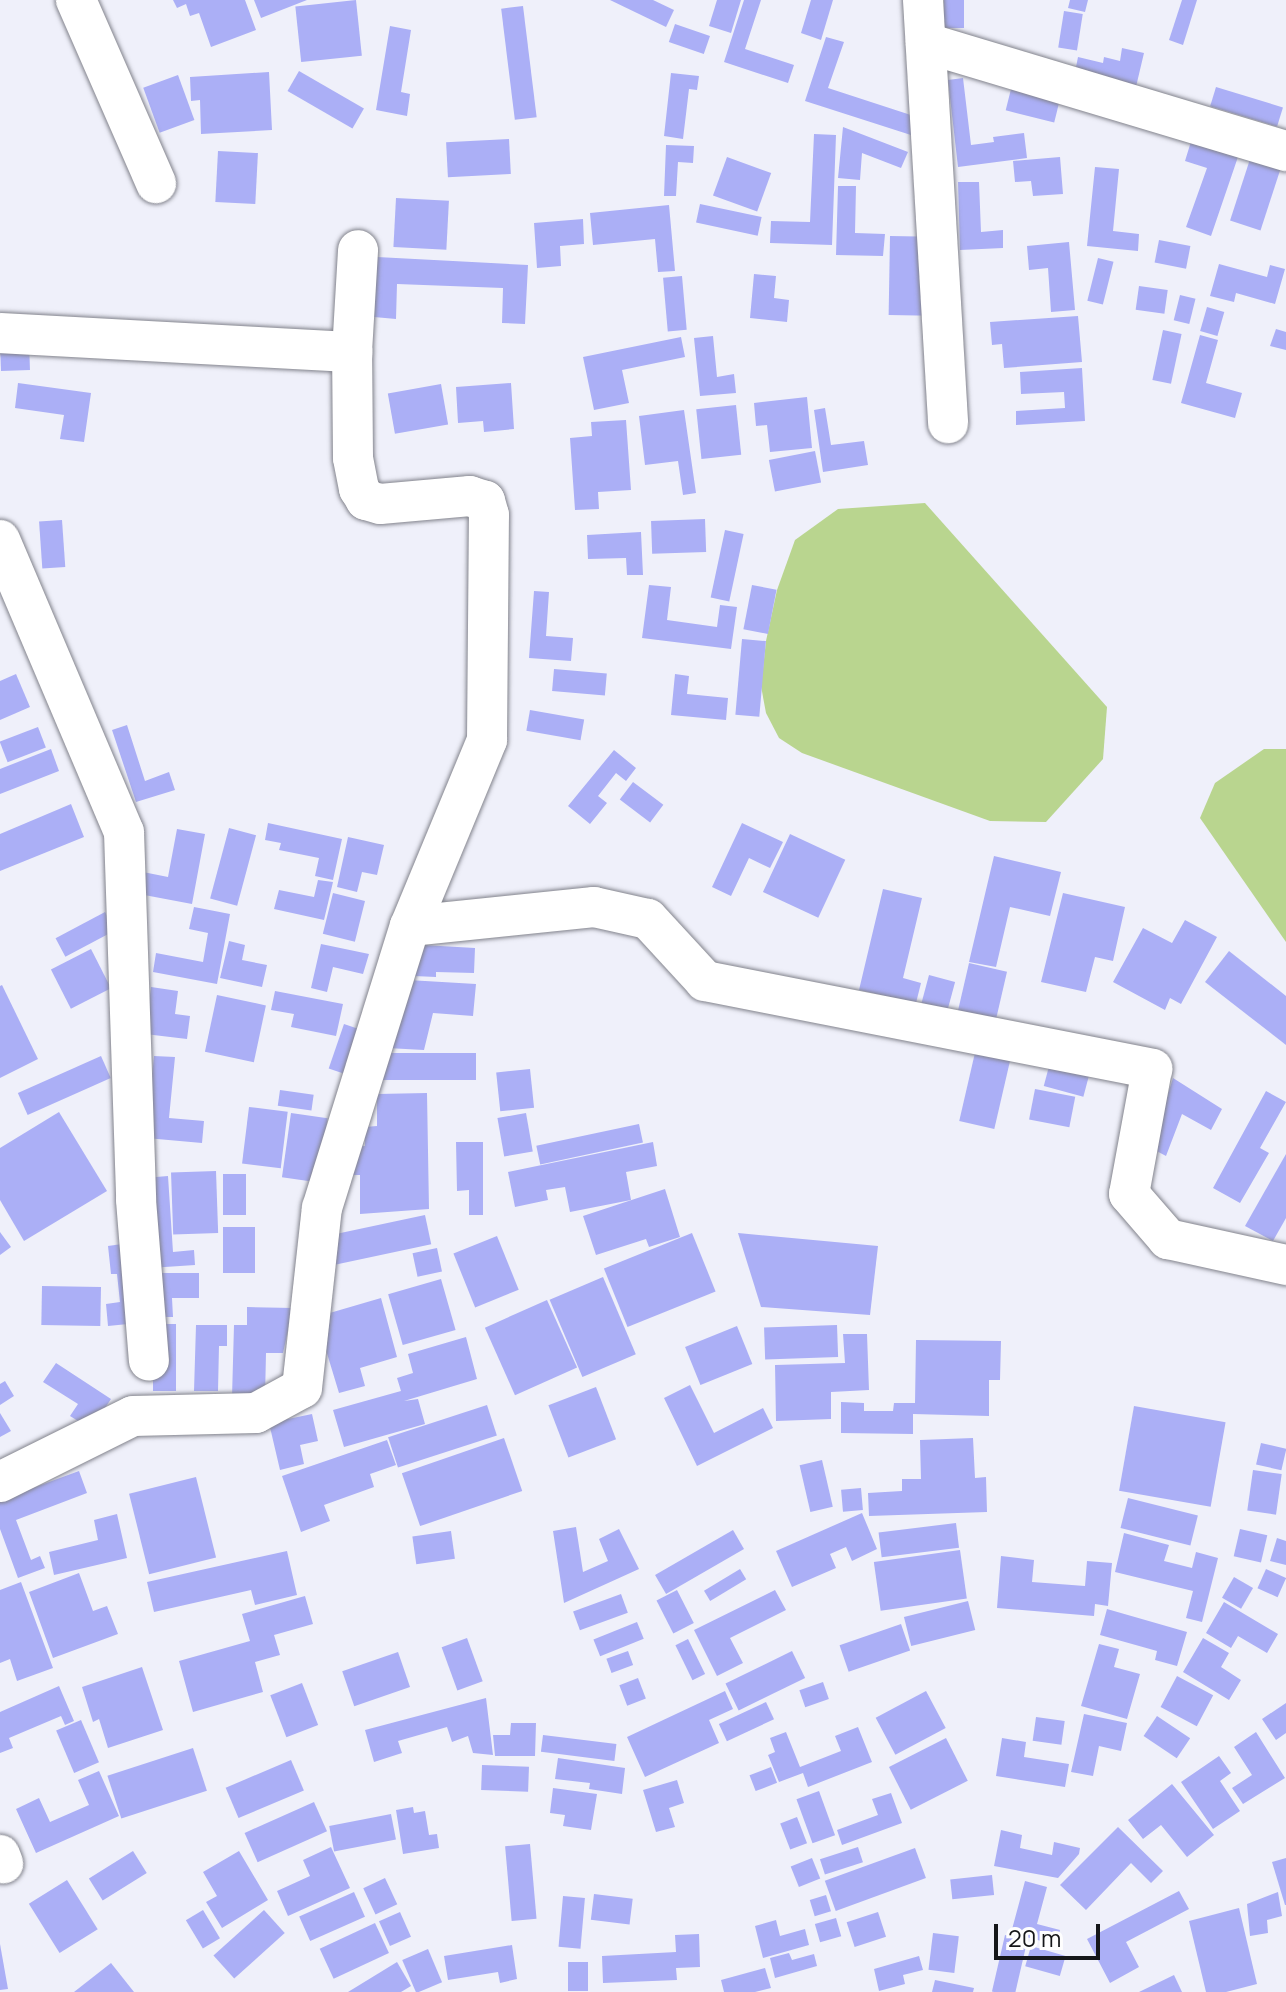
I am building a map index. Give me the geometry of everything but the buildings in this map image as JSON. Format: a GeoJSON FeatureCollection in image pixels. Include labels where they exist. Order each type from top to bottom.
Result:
{"type":"FeatureCollection","features":[{"type":"Feature","properties":{"kind":"street"},"geometry":{"type":"LineString","coordinates":[[76,0],[156,183]]}},
{"type":"Feature","properties":{"kind":"street"},"geometry":{"type":"LineString","coordinates":[[923,0],[948,423]]}},
{"type":"Feature","properties":{"kind":"street"},"geometry":{"type":"LineString","coordinates":[[926,43],[1286,151]]}},
{"type":"Feature","properties":{"kind":"street"},"geometry":{"type":"LineString","coordinates":[[0,1482],[133,1416],[256,1413],[302,1388],[322,1208],[410,926],[487,740],[489,515],[485,501],[470,496],[380,504],[366,500],[359,489],[353,458],[352,352],[358,250]]}},
{"type":"Feature","properties":{"kind":"street"},"geometry":{"type":"LineString","coordinates":[[0,333],[352,352]]}},
{"type":"Feature","properties":{"kind":"street"},"geometry":{"type":"LineString","coordinates":[[0,540],[124,832],[136,1200],[149,1360]]}},
{"type":"Feature","properties":{"kind":"street"},"geometry":{"type":"LineString","coordinates":[[410,926],[594,907],[648,919],[705,981],[1152,1069],[1129,1194],[1168,1239],[1286,1265]]}},
{"type":"Feature","properties":{"kind":"green space"},"geometry":{"type":"Polygon","coordinates":[[[925,503],[1107,707],[1103,759],[1046,822],[990,821],[802,753],[779,738],[766,713],[761,686],[766,641],[777,590],[795,540],[838,509],[925,503]]]}},
{"type":"Feature","properties":{"kind":"green space"},"geometry":{"type":"Polygon","coordinates":[[[1264,749],[1286,749],[1286,942],[1200,818],[1215,783],[1264,749]]]}}]}
